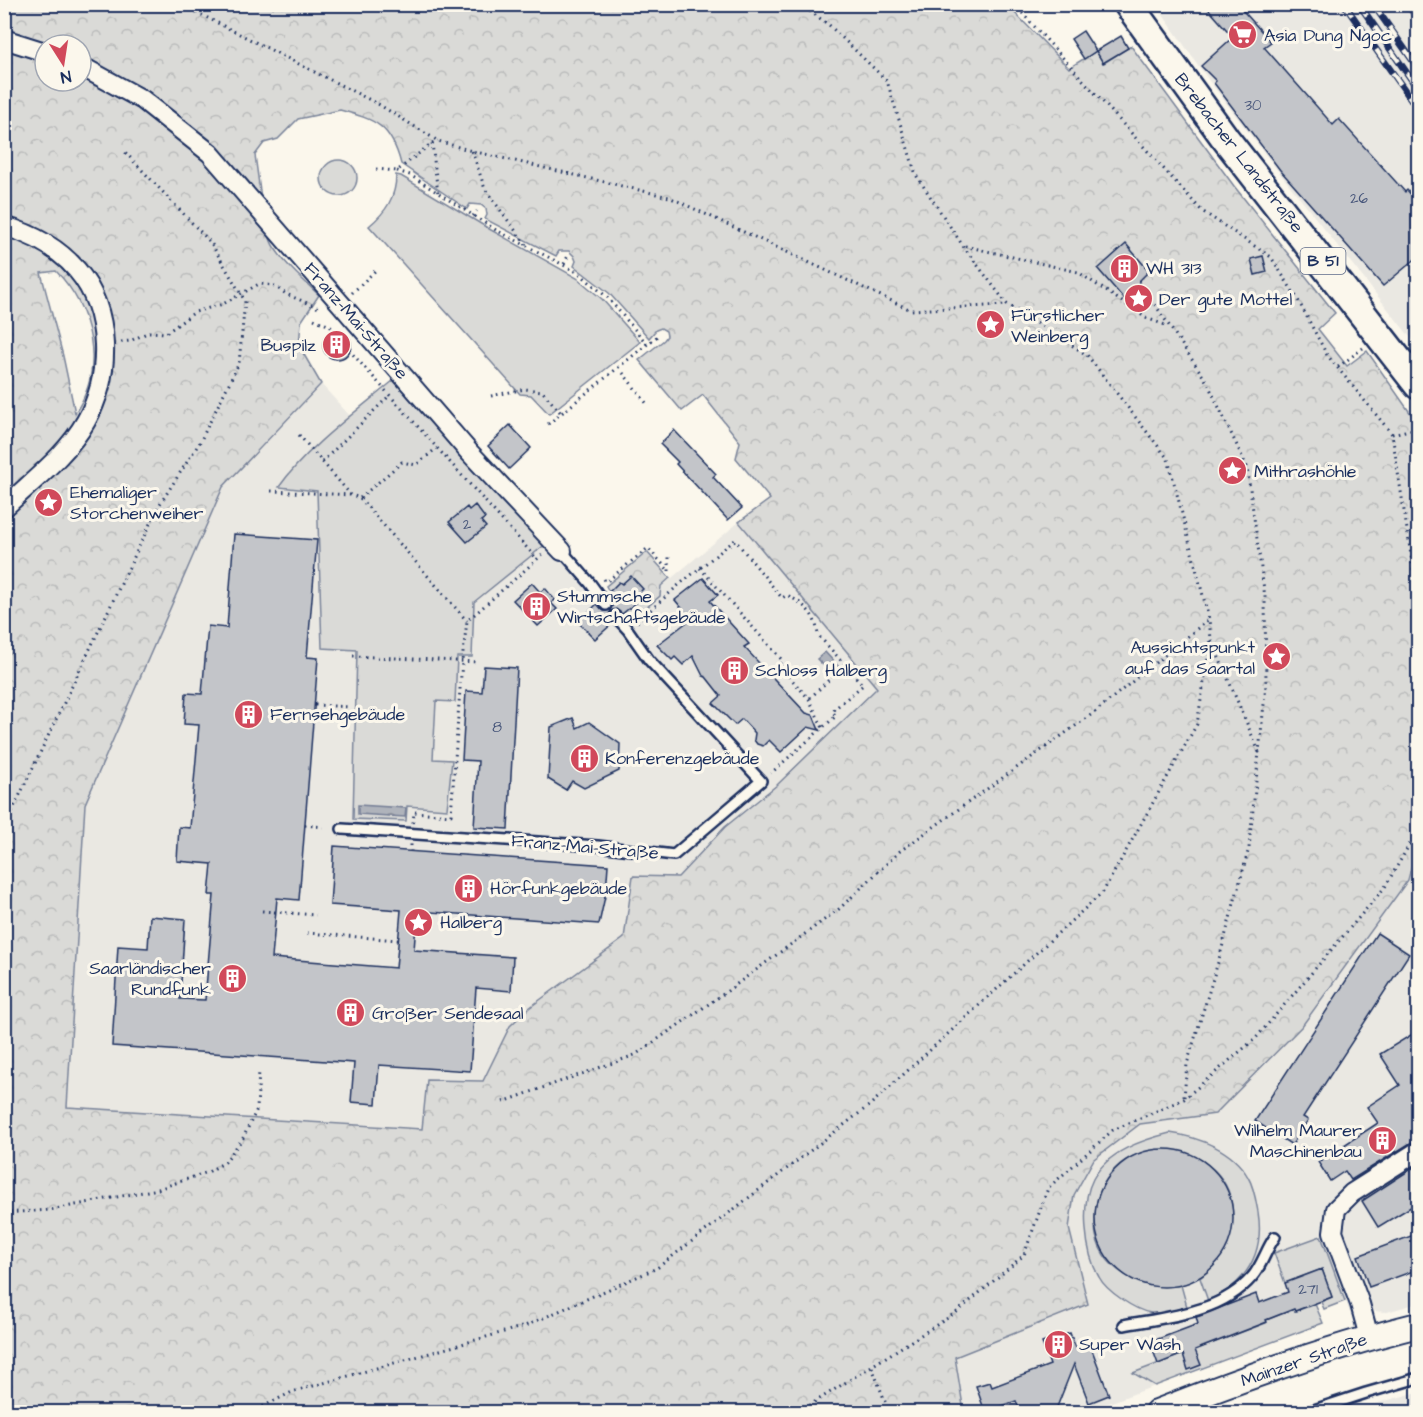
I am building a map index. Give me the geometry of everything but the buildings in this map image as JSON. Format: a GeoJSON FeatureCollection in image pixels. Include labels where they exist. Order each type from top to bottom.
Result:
{"type":"FeatureCollection","features":[{"type":"Feature","properties":{"kind":"main road","name":"Brebacher Landstraße"},"geometry":{"type":"LineString","coordinates":[[1128,4],[1225,138],[1419,385]]}},
{"type":"Feature","properties":{"kind":"main road","name":"Mainzer Straße"},"geometry":{"type":"LineString","coordinates":[[1157,1413],[1315,1354],[1369,1337],[1419,1325]]}},
{"type":"Feature","properties":{"kind":"street"},"geometry":{"type":"LineString","coordinates":[[4,39],[33,48]]}},
{"type":"Feature","properties":{"kind":"street","name":"Franz-Mai-Straße"},"geometry":{"type":"LineString","coordinates":[[93,73],[143,100],[210,153],[470,453],[558,547]]}},
{"type":"Feature","properties":{"kind":"street"},"geometry":{"type":"LineString","coordinates":[[4,226],[39,239],[65,258],[79,272],[98,311],[104,344],[100,386],[95,403],[84,424],[62,452],[4,508]]}},
{"type":"Feature","properties":{"kind":"street"},"geometry":{"type":"LineString","coordinates":[[1369,1337],[1360,1304],[1333,1232],[1336,1209],[1352,1192],[1419,1151]]}},
{"type":"Feature","properties":{"kind":"lane","name":"Franz-Mai-Straße"},"geometry":{"type":"LineString","coordinates":[[558,547],[606,605]]}},
{"type":"Feature","properties":{"kind":"lane"},"geometry":{"type":"LineString","coordinates":[[615,615],[648,660],[761,781]]}},
{"type":"Feature","properties":{"kind":"lane","name":"Franz-Mai-Straße"},"geometry":{"type":"LineString","coordinates":[[342,829],[598,846],[674,855],[761,781]]}},
{"type":"Feature","properties":{"kind":"lane"},"geometry":{"type":"LineString","coordinates":[[1124,1325],[1188,1313],[1232,1295],[1253,1276],[1267,1247],[1275,1237]]}},
{"type":"Feature","properties":{"kind":"lane"},"geometry":{"type":"LineString","coordinates":[[1308,1413],[1419,1378]]}},
{"type":"Feature","properties":{"kind":"path"},"geometry":{"type":"LineString","coordinates":[[180,4],[378,104],[438,141],[669,197],[911,310],[1007,304]]}},
{"type":"Feature","properties":{"kind":"path"},"geometry":{"type":"LineString","coordinates":[[252,1413],[292,1392],[525,1326],[657,1268],[870,1105],[1103,892],[1197,724],[1211,639],[1209,619],[1168,459],[1087,355],[1007,304],[963,246],[916,176],[886,81],[829,25],[800,4]]}},
{"type":"Feature","properties":{"kind":"path"},"geometry":{"type":"LineString","coordinates":[[809,4],[811,12]]}},
{"type":"Feature","properties":{"kind":"path"},"geometry":{"type":"LineString","coordinates":[[1014,4],[1202,211],[1271,257],[1297,298],[1327,355],[1392,434],[1419,600]]}},
{"type":"Feature","properties":{"kind":"path"},"geometry":{"type":"LineString","coordinates":[[397,171],[432,143],[438,141]]}},
{"type":"Feature","properties":{"kind":"path"},"geometry":{"type":"LineString","coordinates":[[432,143],[438,194]]}},
{"type":"Feature","properties":{"kind":"path"},"geometry":{"type":"LineString","coordinates":[[4,828],[158,507],[200,442],[239,363],[245,301],[212,243],[124,151]]}},
{"type":"Feature","properties":{"kind":"path"},"geometry":{"type":"LineString","coordinates":[[472,151],[485,189],[527,246]]}},
{"type":"Feature","properties":{"kind":"path"},"geometry":{"type":"LineString","coordinates":[[376,169],[410,175],[473,216],[582,275],[605,296],[648,345]]}},
{"type":"Feature","properties":{"kind":"path"},"geometry":{"type":"LineString","coordinates":[[473,216],[477,211]]}},
{"type":"Feature","properties":{"kind":"path"},"geometry":{"type":"LineString","coordinates":[[963,246],[1078,272],[1146,318],[1169,326]]}},
{"type":"Feature","properties":{"kind":"path"},"geometry":{"type":"LineString","coordinates":[[564,264],[568,256]]}},
{"type":"Feature","properties":{"kind":"path"},"geometry":{"type":"LineString","coordinates":[[340,304],[377,269]]}},
{"type":"Feature","properties":{"kind":"path"},"geometry":{"type":"LineString","coordinates":[[117,342],[130,341],[149,332],[166,333],[195,312],[223,304],[259,284],[273,285],[286,294],[321,309]]}},
{"type":"Feature","properties":{"kind":"path"},"geometry":{"type":"LineString","coordinates":[[1138,292],[1156,306],[1207,382],[1247,467],[1265,597],[1266,685],[1249,848],[1222,950],[1187,1064],[1184,1099]]}},
{"type":"Feature","properties":{"kind":"path"},"geometry":{"type":"LineString","coordinates":[[314,320],[330,326],[334,331]]}},
{"type":"Feature","properties":{"kind":"path"},"geometry":{"type":"LineString","coordinates":[[548,424],[660,334]]}},
{"type":"Feature","properties":{"kind":"path"},"geometry":{"type":"LineString","coordinates":[[349,350],[537,559]]}},
{"type":"Feature","properties":{"kind":"path"},"geometry":{"type":"LineString","coordinates":[[1338,367],[1358,352]]}},
{"type":"Feature","properties":{"kind":"path"},"geometry":{"type":"LineString","coordinates":[[622,373],[647,404]]}},
{"type":"Feature","properties":{"kind":"path"},"geometry":{"type":"LineString","coordinates":[[491,396],[525,389],[542,391],[561,413]]}},
{"type":"Feature","properties":{"kind":"path"},"geometry":{"type":"LineString","coordinates":[[322,462],[389,396]]}},
{"type":"Feature","properties":{"kind":"path"},"geometry":{"type":"LineString","coordinates":[[1392,434],[1419,428]]}},
{"type":"Feature","properties":{"kind":"path"},"geometry":{"type":"LineString","coordinates":[[299,435],[351,495]]}},
{"type":"Feature","properties":{"kind":"path"},"geometry":{"type":"LineString","coordinates":[[360,498],[402,462],[416,465],[437,448]]}},
{"type":"Feature","properties":{"kind":"path"},"geometry":{"type":"LineString","coordinates":[[271,491],[351,495],[360,498],[467,621]]}},
{"type":"Feature","properties":{"kind":"path"},"geometry":{"type":"LineString","coordinates":[[628,630],[700,567],[735,540],[782,598],[787,595],[807,608],[817,625],[818,635],[863,685],[832,711],[836,716],[761,781]]}},
{"type":"Feature","properties":{"kind":"path"},"geometry":{"type":"LineString","coordinates":[[411,852],[414,812],[451,815],[467,621],[537,559],[558,547]]}},
{"type":"Feature","properties":{"kind":"path"},"geometry":{"type":"LineString","coordinates":[[599,573],[606,582],[648,548],[669,571],[669,555]]}},
{"type":"Feature","properties":{"kind":"path"},"geometry":{"type":"LineString","coordinates":[[700,567],[783,660],[779,665],[809,699],[823,728]]}},
{"type":"Feature","properties":{"kind":"path"},"geometry":{"type":"LineString","coordinates":[[503,1102],[635,1055],[653,1043],[839,909],[900,851],[1095,712],[1209,619]]}},
{"type":"Feature","properties":{"kind":"path"},"geometry":{"type":"LineString","coordinates":[[1211,639],[1259,752]]}},
{"type":"Feature","properties":{"kind":"path"},"geometry":{"type":"LineString","coordinates":[[353,657],[478,662]]}},
{"type":"Feature","properties":{"kind":"path"},"geometry":{"type":"LineString","coordinates":[[809,699],[845,664]]}},
{"type":"Feature","properties":{"kind":"path"},"geometry":{"type":"LineString","coordinates":[[315,705],[350,707]]}},
{"type":"Feature","properties":{"kind":"path"},"geometry":{"type":"LineString","coordinates":[[800,1413],[957,1312],[1024,1255],[1048,1188],[1113,1130],[1184,1099],[1256,1038],[1384,886],[1414,835],[1419,817]]}},
{"type":"Feature","properties":{"kind":"path"},"geometry":{"type":"LineString","coordinates":[[305,825],[323,827]]}},
{"type":"Feature","properties":{"kind":"path"},"geometry":{"type":"LineString","coordinates":[[262,911],[316,915]]}},
{"type":"Feature","properties":{"kind":"path"},"geometry":{"type":"LineString","coordinates":[[307,933],[398,940]]}},
{"type":"Feature","properties":{"kind":"path"},"geometry":{"type":"LineString","coordinates":[[4,1213],[50,1210],[158,1189],[208,1172],[225,1162],[243,1138],[257,1109],[259,1070]]}},
{"type":"Feature","properties":{"kind":"path"},"geometry":{"type":"LineString","coordinates":[[872,1367],[889,1413]]}},
{"type":"Feature","properties":{"kind":"shaded area"},"geometry":{"type":"Polygon","coordinates":[[[1156,5],[1408,5],[1418,20],[1418,347],[1210,82],[1156,5]]]}},
{"type":"Feature","properties":{"kind":"shaded area","name":"Saarländischer Rundfunk"},"geometry":{"type":"Polygon","coordinates":[[[394,380],[627,624],[660,596],[661,587],[739,522],[877,688],[777,785],[725,827],[678,877],[633,876],[624,938],[529,1008],[510,1026],[483,1081],[423,1129],[67,1107],[85,804],[223,487],[321,384],[350,416],[394,380]]]}},
{"type":"Feature","properties":{"kind":"shaded area"},"geometry":{"type":"Polygon","coordinates":[[[1418,841],[1418,1303],[1387,1312],[1370,1311],[1351,1315],[1321,1236],[1274,1253],[1302,1331],[1085,1412],[964,1412],[954,1357],[1088,1304],[1069,1228],[1074,1195],[1094,1159],[1140,1124],[1215,1114],[1302,1026],[1408,880],[1418,841]]]}},
{"type":"Feature","properties":{"kind":"shaded area"},"geometry":{"type":"Polygon","coordinates":[[[1418,1392],[1418,1412],[1346,1412],[1352,1410],[1418,1392]]]}},
{"type":"Feature","properties":{"kind":"green space"},"geometry":{"type":"Polygon","coordinates":[[[1006,4],[1069,68],[1096,51],[1104,63],[1131,46],[1234,186],[1335,313],[1318,329],[1347,366],[1367,351],[1418,424],[1418,841],[1408,880],[1302,1026],[1215,1114],[1140,1124],[1094,1159],[1074,1195],[1069,1228],[1088,1304],[955,1357],[964,1412],[5,1412],[5,5],[1006,4]],[[340,110],[298,119],[278,139],[264,143],[255,155],[270,240],[284,260],[319,295],[301,322],[299,346],[321,384],[223,487],[85,804],[67,1107],[422,1129],[427,1080],[483,1081],[510,1026],[529,1008],[624,938],[633,876],[678,877],[725,827],[777,785],[877,688],[739,522],[770,499],[736,458],[740,442],[703,395],[682,411],[639,360],[664,340],[667,336],[666,331],[661,328],[656,330],[649,338],[609,293],[574,266],[576,261],[569,251],[559,251],[556,256],[485,219],[486,209],[481,205],[470,204],[467,209],[401,164],[392,141],[380,126],[363,117],[340,110]],[[56,271],[41,273],[75,413],[85,395],[90,377],[91,339],[79,302],[56,271]]]}},
{"type":"Feature","properties":{"kind":"green space"},"geometry":{"type":"Polygon","coordinates":[[[1404,5],[1418,5],[1418,24],[1404,5]]]}},
{"type":"Feature","properties":{"kind":"green space"},"geometry":{"type":"Polygon","coordinates":[[[339,160],[352,165],[357,178],[352,191],[339,196],[326,191],[321,178],[326,165],[339,160]]]}},
{"type":"Feature","properties":{"kind":"green space"},"geometry":{"type":"Polygon","coordinates":[[[396,175],[577,278],[602,299],[640,342],[549,414],[531,395],[520,394],[369,226],[389,204],[396,183],[396,175]]]}},
{"type":"Feature","properties":{"kind":"green space"},"geometry":{"type":"Polygon","coordinates":[[[394,380],[547,543],[474,602],[472,657],[457,657],[455,702],[436,701],[433,759],[452,760],[447,809],[407,806],[406,821],[353,819],[357,650],[322,648],[317,491],[279,487],[304,457],[394,380]]]}},
{"type":"Feature","properties":{"kind":"green space"},"geometry":{"type":"Polygon","coordinates":[[[647,552],[670,578],[661,586],[660,596],[627,624],[606,586],[647,552]]]}},
{"type":"Feature","properties":{"kind":"green space"},"geometry":{"type":"Polygon","coordinates":[[[1170,1133],[1214,1146],[1234,1159],[1242,1168],[1250,1181],[1254,1194],[1259,1221],[1259,1238],[1252,1262],[1242,1277],[1231,1288],[1208,1301],[1200,1278],[1222,1255],[1232,1225],[1229,1194],[1215,1170],[1192,1156],[1166,1150],[1139,1154],[1116,1167],[1100,1191],[1095,1226],[1097,1241],[1113,1265],[1137,1281],[1152,1285],[1181,1285],[1187,1307],[1151,1313],[1122,1300],[1099,1277],[1090,1255],[1085,1215],[1086,1201],[1093,1179],[1107,1161],[1137,1143],[1170,1133]]]}},
{"type":"Feature","properties":{"kind":"green space"},"geometry":{"type":"Polygon","coordinates":[[[1321,1236],[1345,1301],[1324,1309],[1321,1302],[1332,1297],[1322,1269],[1285,1283],[1274,1253],[1321,1236]]]}},
{"type":"Feature","properties":{"kind":"green space"},"geometry":{"type":"Polygon","coordinates":[[[1315,1304],[1323,1323],[1155,1386],[1133,1373],[1266,1323],[1266,1320],[1294,1309],[1296,1311],[1315,1304]]]}},
{"type":"Feature","properties":{"kind":"water"},"geometry":{"type":"Polygon","coordinates":[[[825,652],[838,666],[831,673],[817,659],[825,652]]]}},
{"type":"Feature","properties":{"kind":"water"},"geometry":{"type":"Polygon","coordinates":[[[358,805],[406,808],[405,817],[358,814],[358,805]]]}},
{"type":"Feature","properties":{"kind":"railway"},"geometry":{"type":"LineString","coordinates":[[1344,4],[1418,109]]}},
{"type":"Feature","properties":{"kind":"railway"},"geometry":{"type":"LineString","coordinates":[[1359,4],[1418,89]]}},
{"type":"Feature","properties":{"kind":"railway"},"geometry":{"type":"LineString","coordinates":[[1373,4],[1418,68]]}},
{"type":"Feature","properties":{"kind":"place","name":"Asia Dung Ngoc"},"geometry":{"type":"Point","coordinates":[1243,35]}},
{"type":"Feature","properties":{"kind":"place","name":"WH 313"},"geometry":{"type":"Point","coordinates":[1125,268]}},
{"type":"Feature","properties":{"kind":"place","name":"Der gute Mottel"},"geometry":{"type":"Point","coordinates":[1138,299]}},
{"type":"Feature","properties":{"kind":"place","name":"Fürstlicher Weinberg"},"geometry":{"type":"Point","coordinates":[990,325]}},
{"type":"Feature","properties":{"kind":"place","name":"Buspilz"},"geometry":{"type":"Point","coordinates":[337,345]}},
{"type":"Feature","properties":{"kind":"place","name":"Mithrashöhle"},"geometry":{"type":"Point","coordinates":[1233,471]}},
{"type":"Feature","properties":{"kind":"place","name":"Ehemaliger Storchenweiher"},"geometry":{"type":"Point","coordinates":[49,502]}},
{"type":"Feature","properties":{"kind":"place","name":"Stummsche Wirtschaftsgebäude"},"geometry":{"type":"Point","coordinates":[536,606]}},
{"type":"Feature","properties":{"kind":"place","name":"Aussichtspunkt auf das Saartal"},"geometry":{"type":"Point","coordinates":[1276,657]}},
{"type":"Feature","properties":{"kind":"place","name":"Schloss Halberg"},"geometry":{"type":"Point","coordinates":[734,670]}},
{"type":"Feature","properties":{"kind":"place","name":"Fernsehgebäude"},"geometry":{"type":"Point","coordinates":[249,714]}},
{"type":"Feature","properties":{"kind":"place","name":"Konferenzgebäude"},"geometry":{"type":"Point","coordinates":[584,758]}},
{"type":"Feature","properties":{"kind":"place","name":"Hörfunkgebäude"},"geometry":{"type":"Point","coordinates":[469,888]}},
{"type":"Feature","properties":{"kind":"place","name":"Halberg"},"geometry":{"type":"Point","coordinates":[419,922]}},
{"type":"Feature","properties":{"kind":"place","name":"Saarländischer Rundfunk"},"geometry":{"type":"Point","coordinates":[232,978]}},
{"type":"Feature","properties":{"kind":"place","name":"Großer Sendesaal"},"geometry":{"type":"Point","coordinates":[351,1013]}},
{"type":"Feature","properties":{"kind":"place","name":"Wilhelm Maurer Maschinenbau"},"geometry":{"type":"Point","coordinates":[1383,1140]}},
{"type":"Feature","properties":{"kind":"place","name":"Super Wash"},"geometry":{"type":"Point","coordinates":[1058,1344]}}]}
